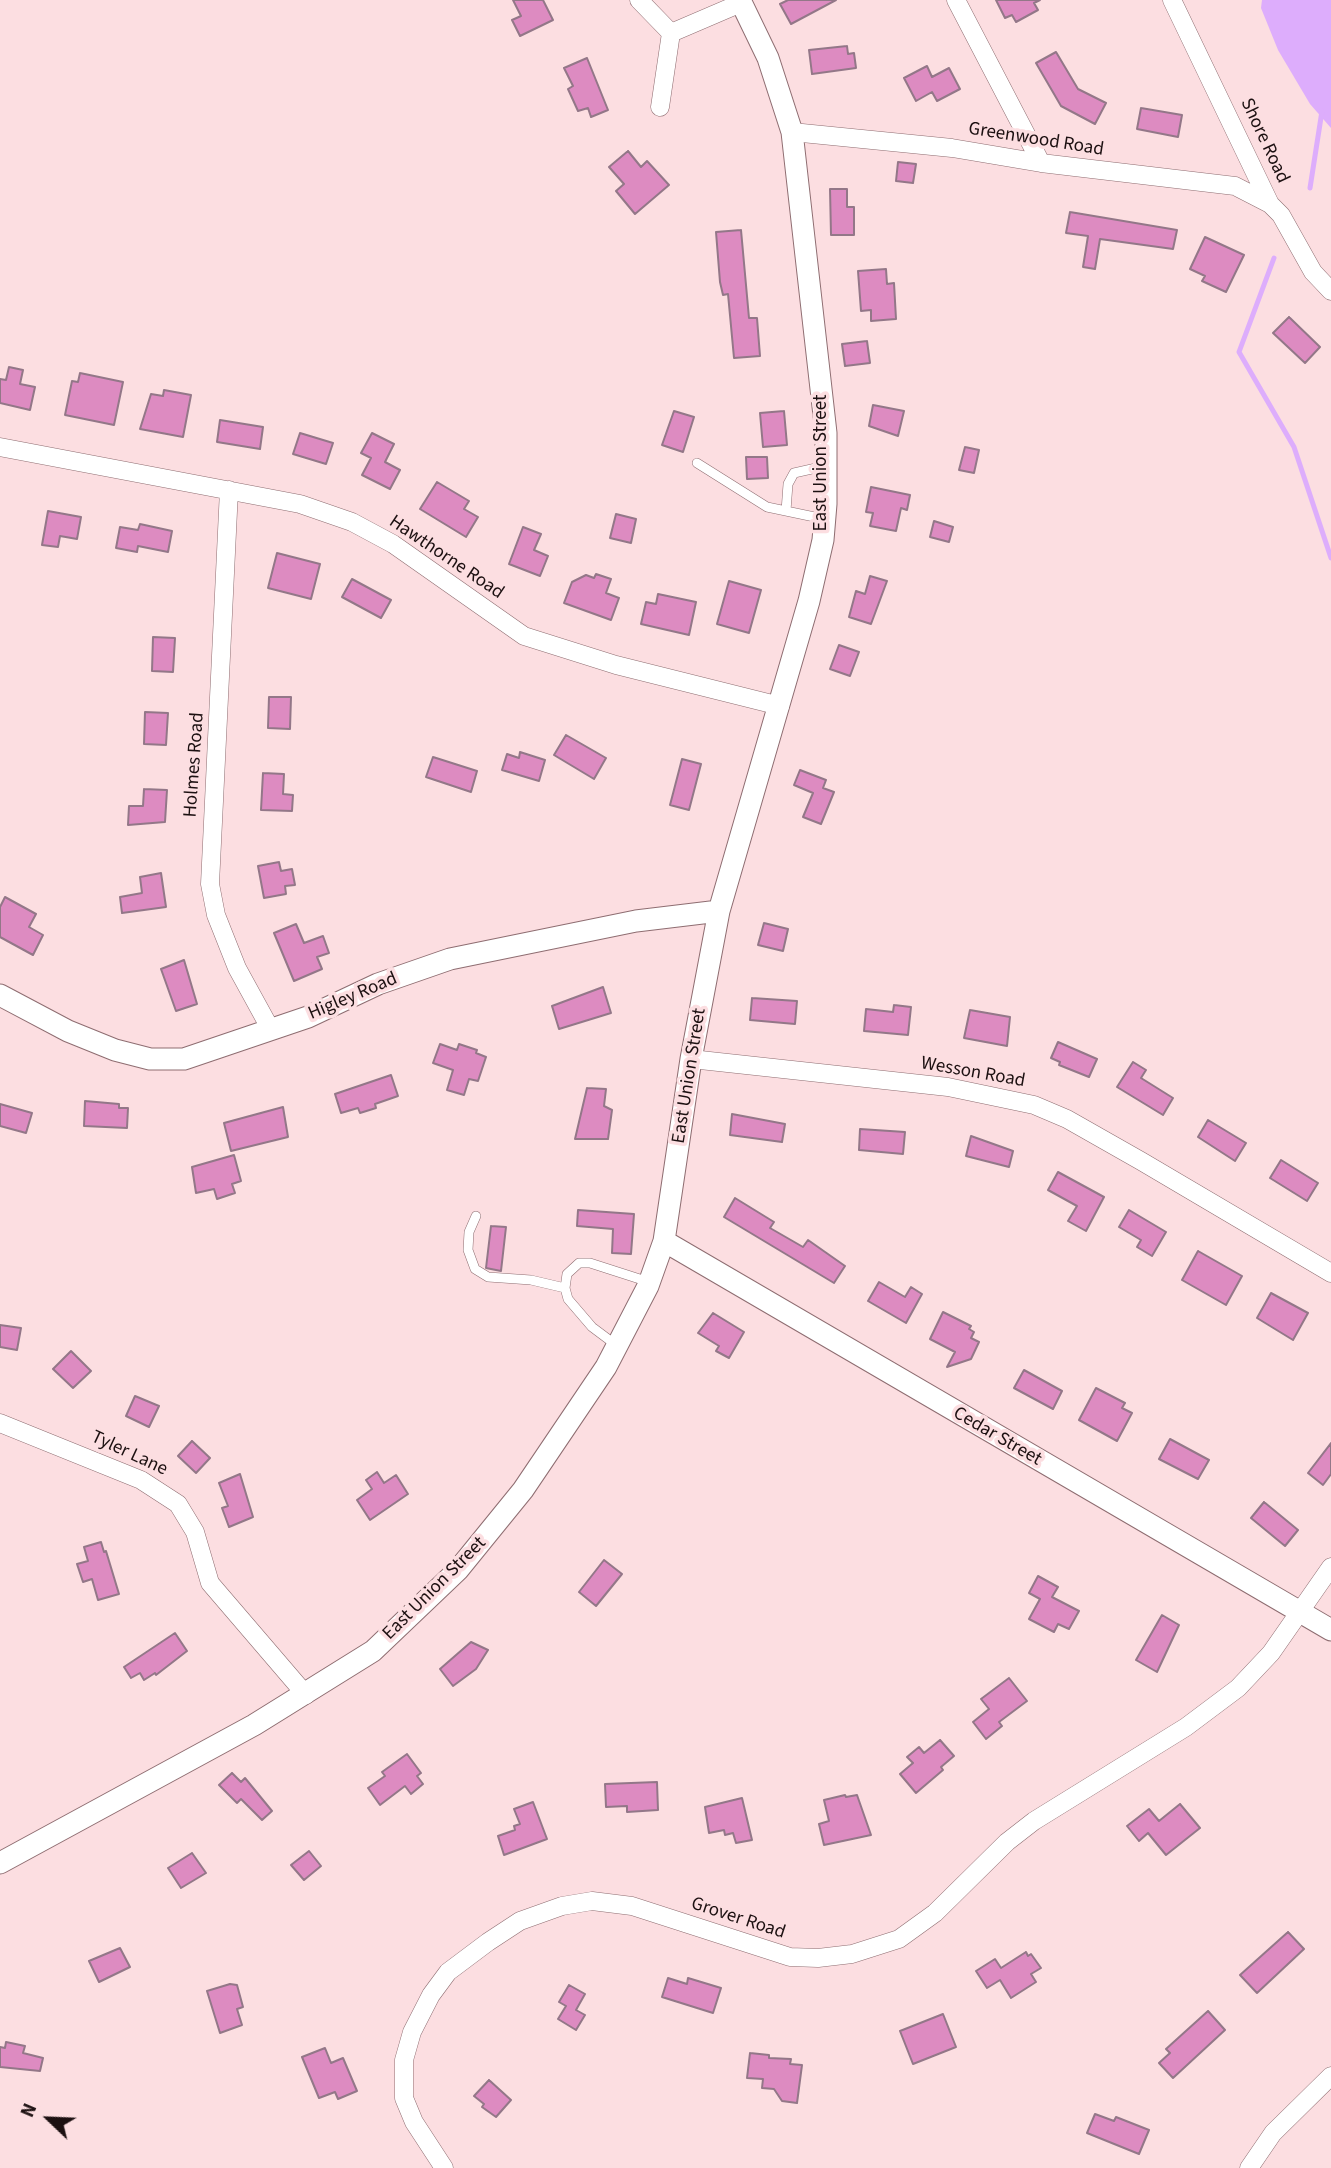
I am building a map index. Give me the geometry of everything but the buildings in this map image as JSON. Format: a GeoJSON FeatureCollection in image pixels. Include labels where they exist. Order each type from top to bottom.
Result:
{"type":"FeatureCollection","features":[{"type":"Feature","properties":{"kind":"street"},"geometry":{"type":"LineString","coordinates":[[639,0],[671,33]]}},
{"type":"Feature","properties":{"kind":"street"},"geometry":{"type":"LineString","coordinates":[[956,0],[1041,163]]}},
{"type":"Feature","properties":{"kind":"street","name":"Shore Road"},"geometry":{"type":"LineString","coordinates":[[1172,0],[1270,204],[1282,215],[1313,272],[1331,291]]}},
{"type":"Feature","properties":{"kind":"street"},"geometry":{"type":"LineString","coordinates":[[671,33],[740,1]]}},
{"type":"Feature","properties":{"kind":"street","name":"East Union Street"},"geometry":{"type":"LineString","coordinates":[[0,1863],[146,1786],[306,1695],[373,1651],[458,1570],[523,1490],[617,1346],[649,1282],[664,1241],[691,1059],[719,911],[809,601],[825,519],[826,433],[817,334],[792,131],[768,58],[740,1]]}},
{"type":"Feature","properties":{"kind":"street"},"geometry":{"type":"LineString","coordinates":[[660,107],[671,33]]}},
{"type":"Feature","properties":{"kind":"street","name":"Greenwood Road"},"geometry":{"type":"LineString","coordinates":[[792,131],[952,148],[1041,163],[1235,186],[1270,204]]}},
{"type":"Feature","properties":{"kind":"street","name":"Hawthorne Road"},"geometry":{"type":"LineString","coordinates":[[0,447],[300,504],[352,523],[393,544],[533,640],[616,665],[780,706]]}},
{"type":"Feature","properties":{"kind":"street","name":"Holmes Road"},"geometry":{"type":"LineString","coordinates":[[229,490],[210,884],[216,915],[237,968],[271,1030]]}},
{"type":"Feature","properties":{"kind":"street","name":"Higley Road"},"geometry":{"type":"LineString","coordinates":[[0,995],[68,1031],[116,1050],[150,1059],[184,1059],[308,1017],[378,984],[450,959],[636,921],[719,911]]}},
{"type":"Feature","properties":{"kind":"street","name":"Wesson Road"},"geometry":{"type":"LineString","coordinates":[[691,1059],[948,1087],[1034,1105],[1120,1149],[1331,1273]]}},
{"type":"Feature","properties":{"kind":"street","name":"Cedar Street"},"geometry":{"type":"LineString","coordinates":[[664,1241],[1331,1630]]}},
{"type":"Feature","properties":{"kind":"street","name":"Tyler Lane"},"geometry":{"type":"LineString","coordinates":[[0,1423],[141,1480],[178,1504],[195,1532],[210,1583],[306,1695]]}},
{"type":"Feature","properties":{"kind":"street","name":"Grover Road"},"geometry":{"type":"LineString","coordinates":[[444,2168],[414,2122],[404,2098],[404,2060],[412,2032],[431,1995],[448,1972],[488,1942],[520,1921],[562,1906],[592,1901],[632,1906],[790,1957],[836,1956],[884,1946],[899,1939],[935,1913],[1007,1842],[1034,1821],[1218,1704],[1257,1670],[1331,1567]]}},
{"type":"Feature","properties":{"kind":"street"},"geometry":{"type":"LineString","coordinates":[[1249,2168],[1273,2133],[1331,2076]]}},
{"type":"Feature","properties":{"kind":"lane"},"geometry":{"type":"LineString","coordinates":[[697,463],[753,500],[786,511],[825,519]]}},
{"type":"Feature","properties":{"kind":"lane"},"geometry":{"type":"LineString","coordinates":[[786,511],[788,484],[794,473],[802,468],[826,466]]}},
{"type":"Feature","properties":{"kind":"lane"},"geometry":{"type":"LineString","coordinates":[[476,1216],[469,1232],[468,1250],[475,1269],[488,1277],[531,1280],[565,1288]]}},
{"type":"Feature","properties":{"kind":"lane"},"geometry":{"type":"LineString","coordinates":[[617,1346],[578,1312],[568,1299],[565,1288],[568,1274],[579,1263],[612,1268],[649,1282]]}},
{"type":"Feature","properties":{"kind":"shaded area"},"geometry":{"type":"Polygon","coordinates":[[[1262,0],[1331,0],[1331,128],[1310,104],[1278,50],[1261,8],[1262,0]]]}},
{"type":"Feature","properties":{"kind":"waterway"},"geometry":{"type":"LineString","coordinates":[[1310,188],[1322,111]]}},
{"type":"Feature","properties":{"kind":"waterway"},"geometry":{"type":"LineString","coordinates":[[1274,258],[1239,352],[1294,447],[1331,558]]}}]}
